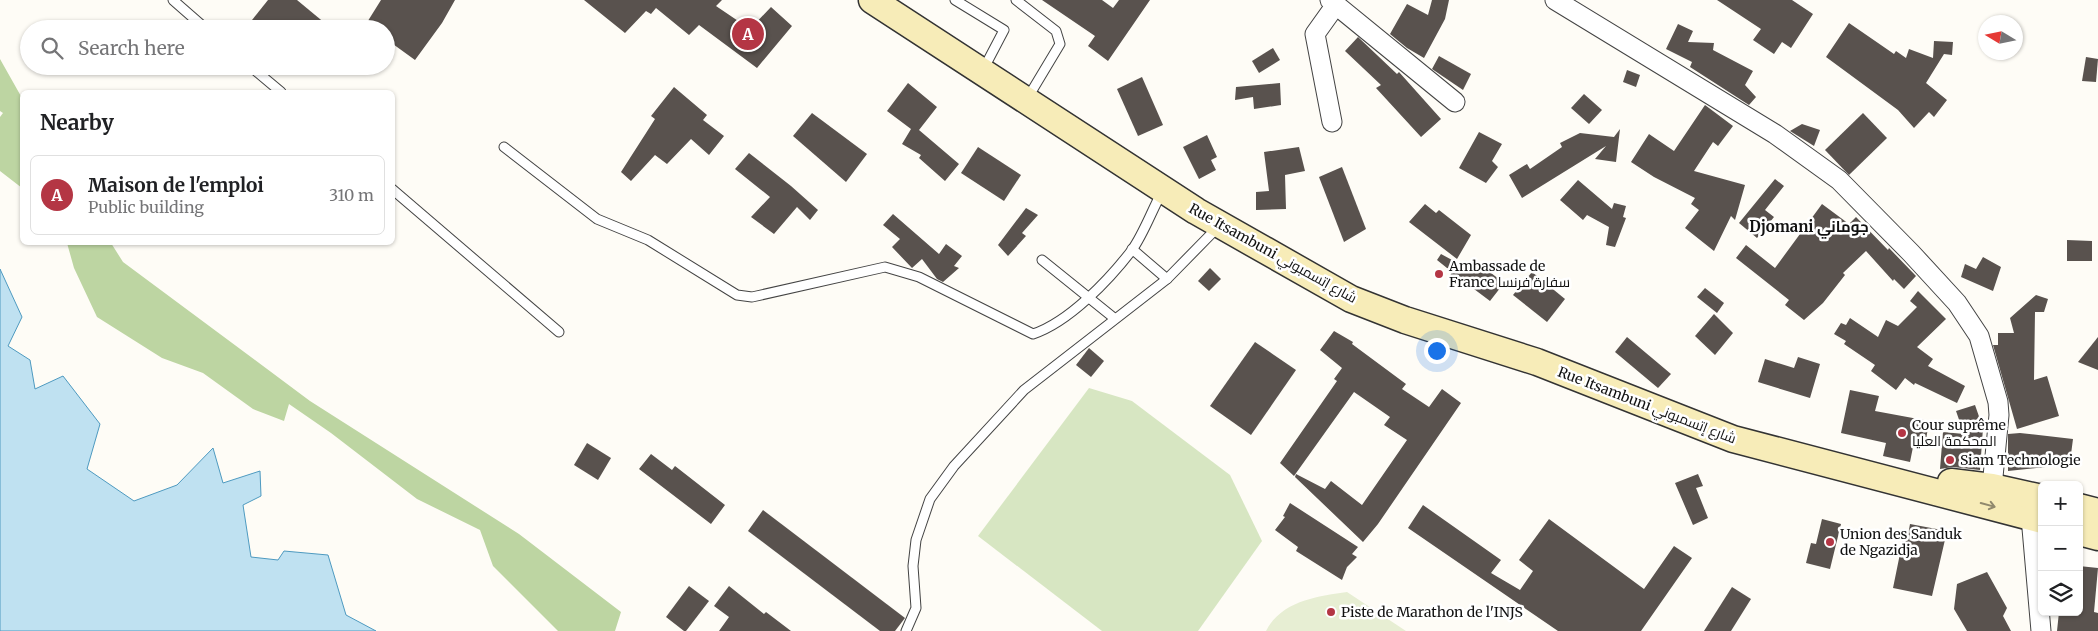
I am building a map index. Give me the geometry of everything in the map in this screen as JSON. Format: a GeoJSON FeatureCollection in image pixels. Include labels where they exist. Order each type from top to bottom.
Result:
{"type":"FeatureCollection","features":[{"type":"Feature","properties":{"kind":"main road","name":"Rue Itsambuni شارع إتسمبوني"},"geometry":{"type":"LineString","coordinates":[[882,3],[1220,225],[1351,299],[1405,320],[1537,362],[1733,439],[1856,470]]}},
{"type":"Feature","properties":{"kind":"main road"},"geometry":{"type":"LineString","coordinates":[[1856,470],[1992,487],[2038,512]]}},
{"type":"Feature","properties":{"kind":"main road"},"geometry":{"type":"LineString","coordinates":[[1856,470],[2038,512]]}},
{"type":"Feature","properties":{"kind":"main road"},"geometry":{"type":"LineString","coordinates":[[2083,508],[2098,512]]}},
{"type":"Feature","properties":{"kind":"main road"},"geometry":{"type":"LineString","coordinates":[[2083,533],[2098,537]]}},
{"type":"Feature","properties":{"kind":"street"},"geometry":{"type":"LineString","coordinates":[[1555,0],[1775,134],[1840,180],[1911,252],[1957,304],[1979,336],[1998,402],[1999,415],[1992,487]]}},
{"type":"Feature","properties":{"kind":"street"},"geometry":{"type":"LineString","coordinates":[[1332,122],[1315,34],[1333,3],[1455,102]]}},
{"type":"Feature","properties":{"kind":"street"},"geometry":{"type":"LineString","coordinates":[[2038,526],[2041,631]]}},
{"type":"Feature","properties":{"kind":"lane"},"geometry":{"type":"LineString","coordinates":[[173,0],[196,20]]}},
{"type":"Feature","properties":{"kind":"lane"},"geometry":{"type":"LineString","coordinates":[[955,0],[1004,30],[983,71]]}},
{"type":"Feature","properties":{"kind":"lane"},"geometry":{"type":"LineString","coordinates":[[1016,0],[1056,31],[1060,44],[1027,99]]}},
{"type":"Feature","properties":{"kind":"lane"},"geometry":{"type":"LineString","coordinates":[[261,75],[279,90]]}},
{"type":"Feature","properties":{"kind":"lane"},"geometry":{"type":"LineString","coordinates":[[504,147],[596,219],[648,240],[737,295],[752,297],[885,267],[919,277],[1033,334],[1048,329],[1089,298],[1132,249],[1163,189]]}},
{"type":"Feature","properties":{"kind":"lane"},"geometry":{"type":"LineString","coordinates":[[395,192],[559,332]]}},
{"type":"Feature","properties":{"kind":"lane"},"geometry":{"type":"LineString","coordinates":[[906,631],[916,608],[913,566],[916,540],[930,500],[954,466],[1024,390],[1072,355],[1114,318],[1167,279],[1220,225]]}},
{"type":"Feature","properties":{"kind":"lane"},"geometry":{"type":"LineString","coordinates":[[1132,249],[1167,279]]}},
{"type":"Feature","properties":{"kind":"lane"},"geometry":{"type":"LineString","coordinates":[[1042,260],[1114,318]]}},
{"type":"Feature","properties":{"kind":"green space"},"geometry":{"type":"Polygon","coordinates":[[[0,59],[20,94],[20,186],[0,171],[0,117],[3,113],[0,111],[0,59]]]}},
{"type":"Feature","properties":{"kind":"green space"},"geometry":{"type":"Polygon","coordinates":[[[68,245],[112,245],[123,262],[310,401],[519,534],[621,612],[615,631],[558,631],[493,566],[480,530],[417,499],[331,433],[289,404],[284,421],[253,409],[203,373],[162,358],[97,317],[74,268],[68,245]]]}},
{"type":"Feature","properties":{"kind":"green space"},"geometry":{"type":"Polygon","coordinates":[[[1089,388],[1132,401],[1230,475],[1262,541],[1198,631],[1102,631],[978,536],[1089,388]]]}},
{"type":"Feature","properties":{"kind":"green space","name":"Piste de Marathon de l'INJS"},"geometry":{"type":"Polygon","coordinates":[[[1347,592],[1406,631],[1266,631],[1281,613],[1301,602],[1347,592]]]}},
{"type":"Feature","properties":{"kind":"water"},"geometry":{"type":"Polygon","coordinates":[[[0,269],[22,317],[8,346],[30,360],[35,389],[63,376],[100,424],[87,469],[134,501],[177,485],[213,448],[223,483],[260,471],[261,496],[243,505],[251,557],[278,560],[284,551],[328,555],[346,615],[376,631],[0,631],[0,269]]]}},
{"type":"Feature","properties":{"kind":"building"},"geometry":{"type":"Polygon","coordinates":[[[268,0],[297,0],[321,20],[252,20],[268,0]]]}},
{"type":"Feature","properties":{"kind":"building"},"geometry":{"type":"Polygon","coordinates":[[[381,0],[455,0],[442,23],[415,60],[395,46],[395,20],[368,20],[381,0]]]}},
{"type":"Feature","properties":{"kind":"building"},"geometry":{"type":"Polygon","coordinates":[[[584,0],[722,0],[716,6],[750,29],[771,7],[792,26],[757,68],[699,25],[689,35],[656,8],[651,14],[646,11],[625,33],[584,0]]]}},
{"type":"Feature","properties":{"kind":"building"},"geometry":{"type":"Polygon","coordinates":[[[1042,0],[1102,0],[1113,8],[1119,0],[1150,0],[1108,61],[1088,46],[1095,36],[1042,0]]]}},
{"type":"Feature","properties":{"kind":"building"},"geometry":{"type":"Polygon","coordinates":[[[1432,0],[1449,0],[1445,19],[1424,58],[1407,48],[1390,34],[1407,4],[1428,15],[1432,0]]]}},
{"type":"Feature","properties":{"kind":"building"},"geometry":{"type":"Polygon","coordinates":[[[1717,0],[1792,0],[1813,14],[1791,48],[1782,42],[1774,54],[1753,40],[1761,29],[1717,0]]]}},
{"type":"Feature","properties":{"kind":"building"},"geometry":{"type":"Polygon","coordinates":[[[1849,23],[1894,54],[1896,51],[1906,58],[1909,49],[1933,58],[1934,41],[1953,42],[1952,55],[1944,54],[1926,83],[1947,100],[1934,117],[1929,112],[1914,128],[1898,110],[1826,57],[1849,23]]]}},
{"type":"Feature","properties":{"kind":"building"},"geometry":{"type":"Polygon","coordinates":[[[1678,24],[1693,31],[1688,42],[1714,43],[1713,50],[1753,71],[1745,85],[1756,97],[1749,105],[1690,67],[1692,62],[1666,49],[1678,24]]]}},
{"type":"Feature","properties":{"kind":"building"},"geometry":{"type":"Polygon","coordinates":[[[1358,37],[1397,74],[1399,72],[1441,119],[1421,137],[1376,88],[1381,85],[1345,51],[1358,37]]]}},
{"type":"Feature","properties":{"kind":"building"},"geometry":{"type":"Polygon","coordinates":[[[1273,48],[1280,60],[1259,73],[1252,61],[1273,48]]]}},
{"type":"Feature","properties":{"kind":"building"},"geometry":{"type":"Polygon","coordinates":[[[1439,56],[1471,74],[1463,90],[1432,69],[1439,56]]]}},
{"type":"Feature","properties":{"kind":"building"},"geometry":{"type":"Polygon","coordinates":[[[2086,57],[2098,59],[2096,82],[2082,81],[2086,57]]]}},
{"type":"Feature","properties":{"kind":"building"},"geometry":{"type":"Polygon","coordinates":[[[1627,70],[1640,75],[1636,87],[1623,82],[1627,70]]]}},
{"type":"Feature","properties":{"kind":"building"},"geometry":{"type":"Polygon","coordinates":[[[1142,77],[1163,125],[1138,136],[1117,89],[1142,77]]]}},
{"type":"Feature","properties":{"kind":"building"},"geometry":{"type":"Polygon","coordinates":[[[908,83],[937,107],[919,130],[959,164],[945,181],[919,158],[921,155],[902,144],[911,129],[887,111],[908,83]]]}},
{"type":"Feature","properties":{"kind":"building"},"geometry":{"type":"Polygon","coordinates":[[[1280,83],[1281,105],[1254,109],[1253,97],[1235,100],[1236,87],[1280,83]]]}},
{"type":"Feature","properties":{"kind":"building"},"geometry":{"type":"Polygon","coordinates":[[[674,87],[707,115],[703,120],[724,136],[709,155],[691,139],[667,164],[655,155],[631,181],[621,172],[655,119],[651,116],[674,87]]]}},
{"type":"Feature","properties":{"kind":"building"},"geometry":{"type":"Polygon","coordinates":[[[1584,94],[1602,110],[1589,124],[1571,108],[1584,94]]]}},
{"type":"Feature","properties":{"kind":"building"},"geometry":{"type":"Polygon","coordinates":[[[1705,105],[1733,126],[1718,146],[1713,142],[1694,171],[1745,185],[1735,220],[1731,216],[1714,251],[1685,228],[1699,210],[1691,204],[1695,198],[1654,177],[1631,162],[1649,134],[1674,151],[1705,105]]]}},
{"type":"Feature","properties":{"kind":"building"},"geometry":{"type":"Polygon","coordinates":[[[812,113],[867,154],[846,182],[793,136],[812,113]]]}},
{"type":"Feature","properties":{"kind":"building"},"geometry":{"type":"Polygon","coordinates":[[[1863,113],[1887,138],[1849,175],[1825,150],[1863,113]]]}},
{"type":"Feature","properties":{"kind":"building"},"geometry":{"type":"Polygon","coordinates":[[[1802,124],[1820,130],[1814,146],[1790,131],[1802,124]]]}},
{"type":"Feature","properties":{"kind":"building"},"geometry":{"type":"Polygon","coordinates":[[[1620,129],[1616,162],[1595,159],[1606,146],[1522,198],[1509,175],[1527,164],[1530,169],[1562,147],[1560,143],[1580,133],[1614,137],[1620,129]]]}},
{"type":"Feature","properties":{"kind":"building"},"geometry":{"type":"Polygon","coordinates":[[[1479,132],[1502,144],[1492,161],[1498,167],[1486,183],[1459,168],[1479,132]]]}},
{"type":"Feature","properties":{"kind":"building"},"geometry":{"type":"Polygon","coordinates":[[[1207,135],[1217,157],[1211,160],[1216,170],[1199,179],[1183,147],[1207,135]]]}},
{"type":"Feature","properties":{"kind":"building"},"geometry":{"type":"Polygon","coordinates":[[[978,147],[1021,175],[1004,201],[961,173],[978,147]]]}},
{"type":"Feature","properties":{"kind":"building"},"geometry":{"type":"Polygon","coordinates":[[[1299,147],[1305,171],[1285,175],[1286,209],[1256,210],[1256,192],[1269,191],[1264,152],[1299,147]]]}},
{"type":"Feature","properties":{"kind":"building"},"geometry":{"type":"Polygon","coordinates":[[[749,153],[818,210],[810,220],[797,207],[774,234],[751,217],[770,197],[735,169],[749,153]]]}},
{"type":"Feature","properties":{"kind":"building"},"geometry":{"type":"Polygon","coordinates":[[[1342,167],[1366,229],[1344,242],[1319,177],[1342,167]]]}},
{"type":"Feature","properties":{"kind":"building"},"geometry":{"type":"Polygon","coordinates":[[[1775,179],[1784,186],[1765,210],[1774,217],[1757,238],[1739,223],[1775,179]]]}},
{"type":"Feature","properties":{"kind":"building"},"geometry":{"type":"Polygon","coordinates":[[[1578,180],[1612,209],[1614,203],[1626,206],[1623,217],[1626,218],[1615,247],[1606,245],[1609,227],[1587,215],[1583,220],[1560,200],[1578,180]]]}},
{"type":"Feature","properties":{"kind":"building"},"geometry":{"type":"Polygon","coordinates":[[[1425,204],[1436,213],[1439,210],[1471,235],[1457,259],[1409,222],[1425,204]]]}},
{"type":"Feature","properties":{"kind":"building"},"geometry":{"type":"Polygon","coordinates":[[[1822,204],[1849,224],[1856,217],[1916,276],[1904,289],[1894,279],[1893,281],[1866,251],[1843,273],[1845,275],[1823,303],[1804,320],[1785,305],[1789,300],[1736,258],[1746,245],[1775,268],[1822,204]]]}},
{"type":"Feature","properties":{"kind":"building"},"geometry":{"type":"Polygon","coordinates":[[[1026,208],[1038,215],[1022,233],[1026,236],[1008,256],[998,245],[1026,208]]]}},
{"type":"Feature","properties":{"kind":"building"},"geometry":{"type":"Polygon","coordinates":[[[893,214],[939,254],[946,244],[962,256],[954,266],[959,268],[943,282],[937,279],[922,259],[912,268],[892,247],[900,239],[883,225],[893,214]]]}},
{"type":"Feature","properties":{"kind":"building"},"geometry":{"type":"Polygon","coordinates":[[[2067,240],[2092,241],[2092,261],[2067,261],[2067,240]]]}},
{"type":"Feature","properties":{"kind":"building"},"geometry":{"type":"Polygon","coordinates":[[[1441,254],[1476,273],[1482,266],[1504,283],[1490,301],[1462,280],[1460,285],[1449,278],[1452,272],[1437,260],[1441,254]]]}},
{"type":"Feature","properties":{"kind":"building"},"geometry":{"type":"Polygon","coordinates":[[[1983,257],[2001,267],[1993,291],[1961,277],[1965,264],[1976,269],[1983,257]]]}},
{"type":"Feature","properties":{"kind":"building"},"geometry":{"type":"Polygon","coordinates":[[[1210,268],[1221,279],[1209,291],[1198,281],[1210,268]]]}},
{"type":"Feature","properties":{"kind":"building"},"geometry":{"type":"Polygon","coordinates":[[[1532,272],[1565,299],[1547,322],[1513,295],[1532,272]]]}},
{"type":"Feature","properties":{"kind":"building"},"geometry":{"type":"Polygon","coordinates":[[[1705,288],[1724,303],[1717,313],[1697,297],[1705,288]]]}},
{"type":"Feature","properties":{"kind":"building"},"geometry":{"type":"Polygon","coordinates":[[[1918,291],[1946,319],[1917,347],[1933,359],[1928,366],[1965,386],[1957,403],[1915,383],[1914,385],[1905,378],[1896,390],[1871,371],[1875,365],[1844,344],[1846,341],[1834,334],[1841,323],[1846,325],[1850,318],[1878,337],[1886,320],[1898,326],[1917,307],[1910,301],[1918,291]]]}},
{"type":"Feature","properties":{"kind":"building"},"geometry":{"type":"Polygon","coordinates":[[[2036,295],[2048,299],[2044,312],[2035,312],[2034,380],[2047,376],[2059,416],[2017,429],[1993,345],[1998,345],[1998,333],[2014,333],[2010,318],[2036,295]]]}},
{"type":"Feature","properties":{"kind":"building"},"geometry":{"type":"Polygon","coordinates":[[[1714,314],[1733,333],[1715,355],[1695,336],[1714,314]]]}},
{"type":"Feature","properties":{"kind":"building"},"geometry":{"type":"Polygon","coordinates":[[[1334,331],[1353,342],[1352,344],[1406,384],[1402,389],[1429,407],[1442,389],[1461,403],[1378,524],[1363,542],[1295,477],[1296,474],[1325,489],[1331,481],[1362,505],[1407,440],[1384,425],[1390,417],[1354,392],[1294,476],[1280,463],[1337,381],[1334,379],[1342,368],[1320,350],[1334,331]]]}},
{"type":"Feature","properties":{"kind":"building"},"geometry":{"type":"Polygon","coordinates":[[[1627,337],[1671,374],[1658,388],[1615,352],[1627,337]]]}},
{"type":"Feature","properties":{"kind":"building"},"geometry":{"type":"Polygon","coordinates":[[[2098,337],[2098,370],[2078,362],[2098,337]]]}},
{"type":"Feature","properties":{"kind":"building"},"geometry":{"type":"Polygon","coordinates":[[[1255,342],[1296,370],[1251,435],[1210,406],[1255,342]]]}},
{"type":"Feature","properties":{"kind":"building"},"geometry":{"type":"Polygon","coordinates":[[[1089,348],[1104,361],[1091,377],[1076,365],[1089,348]]]}},
{"type":"Feature","properties":{"kind":"building"},"geometry":{"type":"Polygon","coordinates":[[[1798,357],[1820,364],[1810,398],[1758,382],[1765,359],[1794,368],[1798,357]]]}},
{"type":"Feature","properties":{"kind":"building"},"geometry":{"type":"Polygon","coordinates":[[[1850,390],[1879,396],[1875,411],[1929,421],[1926,440],[1919,439],[1916,447],[1913,447],[1910,462],[1883,456],[1886,443],[1841,433],[1850,390]]]}},
{"type":"Feature","properties":{"kind":"building"},"geometry":{"type":"Polygon","coordinates":[[[1975,405],[1983,428],[1980,470],[1953,467],[1940,469],[1943,432],[1964,434],[1956,411],[1975,405]]]}},
{"type":"Feature","properties":{"kind":"building"},"geometry":{"type":"Polygon","coordinates":[[[2020,433],[2073,439],[2070,462],[2054,460],[2054,466],[2008,471],[2008,434],[2020,433]]]}},
{"type":"Feature","properties":{"kind":"building"},"geometry":{"type":"Polygon","coordinates":[[[587,443],[611,458],[598,480],[574,465],[587,443]]]}},
{"type":"Feature","properties":{"kind":"building"},"geometry":{"type":"Polygon","coordinates":[[[651,454],[672,470],[675,466],[725,505],[711,524],[639,469],[651,454]]]}},
{"type":"Feature","properties":{"kind":"building"},"geometry":{"type":"Polygon","coordinates":[[[1698,474],[1703,486],[1696,488],[1708,518],[1693,525],[1675,483],[1698,474]]]}},
{"type":"Feature","properties":{"kind":"building"},"geometry":{"type":"Polygon","coordinates":[[[1290,503],[1358,547],[1352,554],[1357,557],[1347,567],[1342,580],[1296,551],[1298,547],[1275,530],[1285,517],[1283,516],[1290,503]]]}},
{"type":"Feature","properties":{"kind":"building"},"geometry":{"type":"Polygon","coordinates":[[[1423,505],[1501,560],[1491,573],[1520,590],[1533,571],[1519,560],[1549,519],[1644,589],[1674,546],[1692,558],[1641,631],[1558,631],[1408,528],[1423,505]]]}},
{"type":"Feature","properties":{"kind":"building"},"geometry":{"type":"Polygon","coordinates":[[[763,510],[905,618],[895,631],[880,631],[748,531],[763,510]]]}},
{"type":"Feature","properties":{"kind":"building"},"geometry":{"type":"Polygon","coordinates":[[[1822,519],[1841,524],[1830,569],[1806,563],[1811,543],[1816,544],[1822,519]]]}},
{"type":"Feature","properties":{"kind":"building"},"geometry":{"type":"Polygon","coordinates":[[[1910,524],[1947,531],[1932,596],[1893,588],[1904,534],[1908,535],[1910,524]]]}},
{"type":"Feature","properties":{"kind":"building"},"geometry":{"type":"Polygon","coordinates":[[[2083,566],[2098,568],[2094,612],[2098,613],[2098,631],[2057,631],[2059,616],[2083,616],[2083,566]]]}},
{"type":"Feature","properties":{"kind":"building"},"geometry":{"type":"Polygon","coordinates":[[[1987,572],[2007,608],[2003,616],[2011,631],[1967,631],[1954,609],[1957,584],[1987,572]]]}},
{"type":"Feature","properties":{"kind":"building"},"geometry":{"type":"Polygon","coordinates":[[[689,586],[709,601],[686,631],[684,631],[666,617],[689,586]]]}},
{"type":"Feature","properties":{"kind":"building"},"geometry":{"type":"Polygon","coordinates":[[[729,586],[764,614],[766,612],[791,631],[719,631],[729,617],[714,606],[729,586]]]}},
{"type":"Feature","properties":{"kind":"building"},"geometry":{"type":"Polygon","coordinates":[[[1732,587],[1751,599],[1731,631],[1704,631],[1732,587]]]}},
{"type":"Feature","properties":{"kind":"place","name":"Maison de l'emploi"},"geometry":{"type":"Point","coordinates":[748,34]}},
{"type":"Feature","properties":{"kind":"place","name":"Ambassade de France سفارة فرنسا"},"geometry":{"type":"Point","coordinates":[1439,274]}},
{"type":"Feature","properties":{"kind":"place","name":"Cour suprême المحكمة العليا"},"geometry":{"type":"Point","coordinates":[1902,433]}},
{"type":"Feature","properties":{"kind":"place","name":"Siam Technologie"},"geometry":{"type":"Point","coordinates":[1950,460]}},
{"type":"Feature","properties":{"kind":"place","name":"Union des Sanduk de Ngazidja"},"geometry":{"type":"Point","coordinates":[1830,542]}},
{"type":"Feature","properties":{"kind":"place","name":"Piste de Marathon de l'INJS"},"geometry":{"type":"Point","coordinates":[1331,612]}},
{"type":"Feature","properties":{"kind":"district","name":"Djomani جوماني"},"geometry":{"type":"Point","coordinates":[1809,226]}}]}
